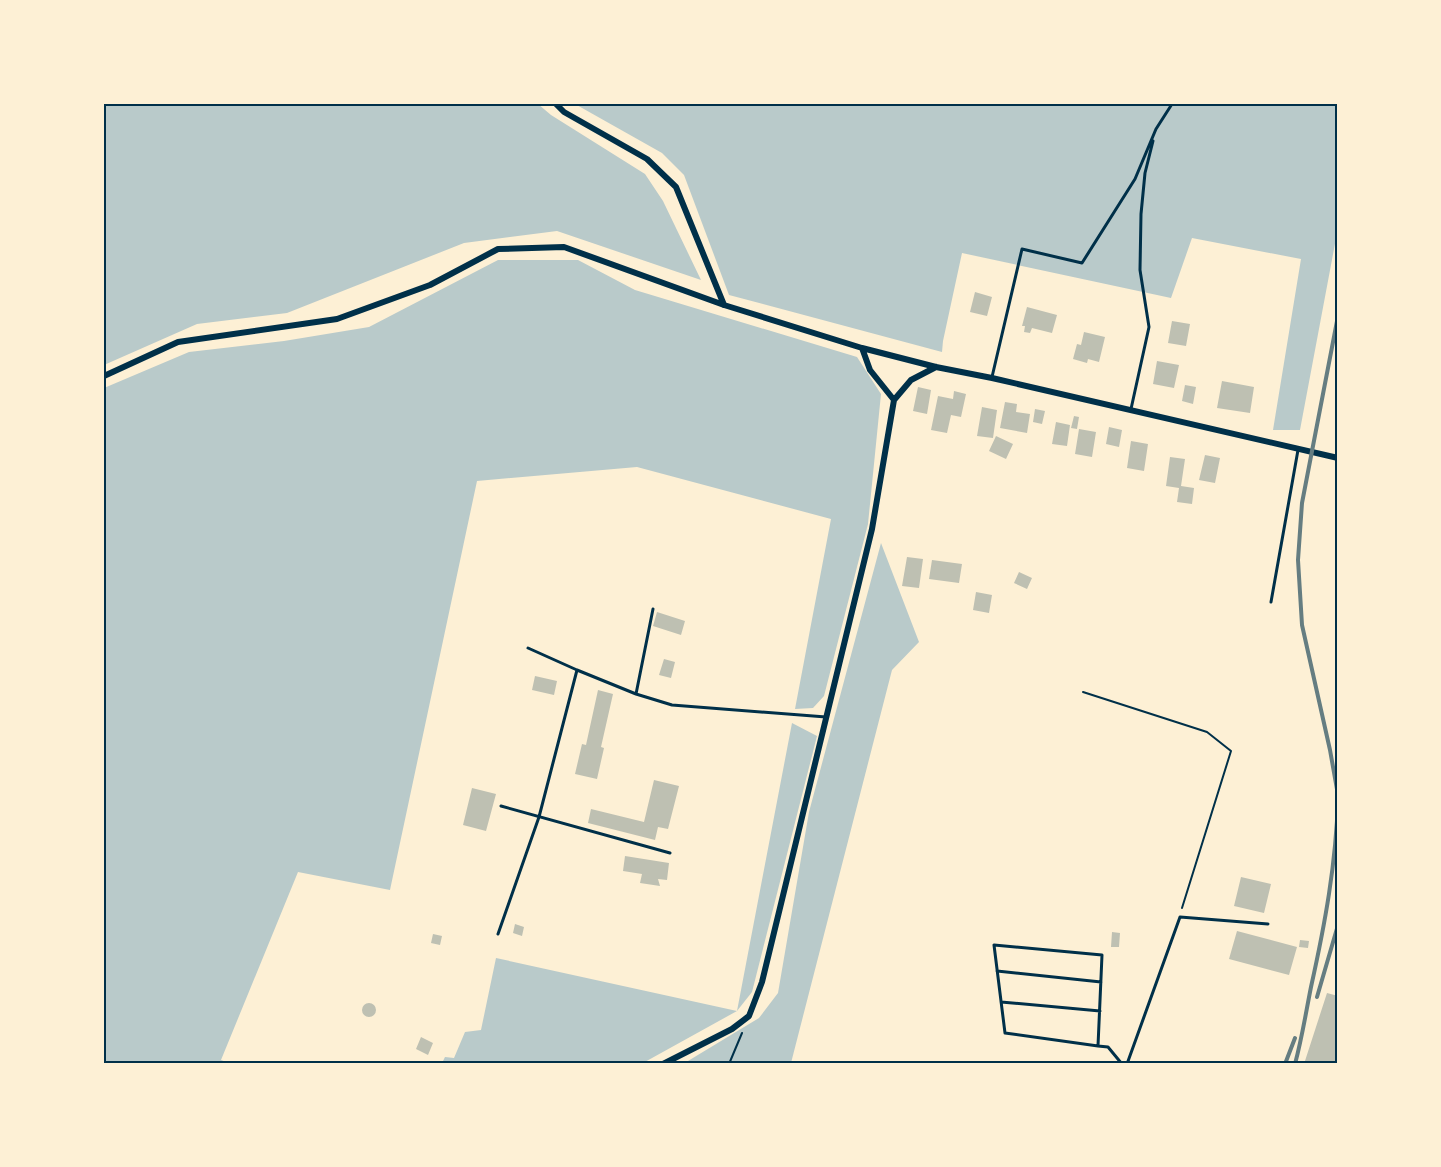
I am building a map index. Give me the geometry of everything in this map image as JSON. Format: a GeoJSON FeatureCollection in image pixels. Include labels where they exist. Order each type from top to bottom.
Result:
{"type":"FeatureCollection","features":[{"type":"Feature","properties":{"kind":"street"},"geometry":{"type":"LineString","coordinates":[[556,104],[564,112],[647,159],[676,187],[724,305]]}},
{"type":"Feature","properties":{"kind":"street"},"geometry":{"type":"LineString","coordinates":[[104,376],[178,342],[337,319],[430,285],[498,249],[564,247],[724,305],[862,348],[936,367],[1338,458]]}},
{"type":"Feature","properties":{"kind":"street"},"geometry":{"type":"LineString","coordinates":[[862,348],[870,370],[894,400]]}},
{"type":"Feature","properties":{"kind":"street"},"geometry":{"type":"LineString","coordinates":[[663,1064],[732,1029],[749,1016],[762,982],[872,529],[894,400],[911,380],[936,367]]}},
{"type":"Feature","properties":{"kind":"lane"},"geometry":{"type":"LineString","coordinates":[[992,378],[1022,249],[1082,263],[1135,179],[1156,129],[1172,104]]}},
{"type":"Feature","properties":{"kind":"lane"},"geometry":{"type":"LineString","coordinates":[[1131,411],[1149,327],[1140,270],[1141,214],[1145,173],[1156,129]]}},
{"type":"Feature","properties":{"kind":"lane"},"geometry":{"type":"LineString","coordinates":[[1271,602],[1298,450]]}},
{"type":"Feature","properties":{"kind":"lane"},"geometry":{"type":"LineString","coordinates":[[636,694],[653,609]]}},
{"type":"Feature","properties":{"kind":"lane"},"geometry":{"type":"LineString","coordinates":[[528,648],[636,694],[672,705],[826,717]]}},
{"type":"Feature","properties":{"kind":"lane"},"geometry":{"type":"LineString","coordinates":[[498,934],[539,817],[577,670]]}},
{"type":"Feature","properties":{"kind":"lane"},"geometry":{"type":"LineString","coordinates":[[501,806],[670,853]]}},
{"type":"Feature","properties":{"kind":"lane"},"geometry":{"type":"LineString","coordinates":[[1127,1064],[1180,917],[1268,924]]}},
{"type":"Feature","properties":{"kind":"lane"},"geometry":{"type":"LineString","coordinates":[[1098,1046],[1102,955],[994,945],[1005,1033],[1098,1046],[1108,1047],[1122,1064]]}},
{"type":"Feature","properties":{"kind":"lane"},"geometry":{"type":"LineString","coordinates":[[997,971],[1101,982]]}},
{"type":"Feature","properties":{"kind":"lane"},"geometry":{"type":"LineString","coordinates":[[1001,1002],[1100,1011]]}},
{"type":"Feature","properties":{"kind":"path"},"geometry":{"type":"LineString","coordinates":[[1083,692],[1207,732],[1231,751],[1180,917]]}},
{"type":"Feature","properties":{"kind":"path"},"geometry":{"type":"LineString","coordinates":[[729,1064],[749,1016]]}},
{"type":"Feature","properties":{"kind":"shaded area"},"geometry":{"type":"Polygon","coordinates":[[[104,104],[538,104],[551,115],[645,174],[663,201],[701,280],[557,231],[464,243],[287,313],[197,324],[104,365],[104,104]]]}},
{"type":"Feature","properties":{"kind":"shaded area"},"geometry":{"type":"Polygon","coordinates":[[[575,104],[1337,104],[1337,233],[1300,430],[1273,430],[1301,259],[1192,238],[1171,298],[962,253],[942,352],[729,295],[684,175],[662,153],[575,104]]]}},
{"type":"Feature","properties":{"kind":"shaded area"},"geometry":{"type":"Polygon","coordinates":[[[498,260],[578,260],[635,290],[857,357],[881,394],[868,524],[824,696],[813,708],[795,709],[831,519],[637,467],[477,481],[390,890],[298,872],[221,1060],[229,1063],[104,1063],[104,388],[189,352],[284,341],[369,327],[498,260]]]}},
{"type":"Feature","properties":{"kind":"shaded area"},"geometry":{"type":"Polygon","coordinates":[[[881,543],[919,642],[892,670],[791,1063],[683,1064],[759,1018],[778,993],[809,812],[881,543]]]}},
{"type":"Feature","properties":{"kind":"shaded area"},"geometry":{"type":"Polygon","coordinates":[[[792,723],[817,736],[752,992],[737,1011],[792,723]]]}},
{"type":"Feature","properties":{"kind":"shaded area"},"geometry":{"type":"Polygon","coordinates":[[[496,958],[737,1011],[643,1063],[442,1063],[445,1057],[454,1058],[465,1032],[481,1030],[496,958]]]}},
{"type":"Feature","properties":{"kind":"building"},"geometry":{"type":"Polygon","coordinates":[[[975,292],[992,297],[987,316],[970,312],[975,292]]]}},
{"type":"Feature","properties":{"kind":"building"},"geometry":{"type":"Polygon","coordinates":[[[1027,307],[1057,315],[1052,333],[1032,328],[1030,333],[1024,332],[1025,326],[1022,326],[1027,307]]]}},
{"type":"Feature","properties":{"kind":"building"},"geometry":{"type":"Polygon","coordinates":[[[1172,321],[1190,324],[1186,346],[1168,343],[1172,321]]]}},
{"type":"Feature","properties":{"kind":"building"},"geometry":{"type":"Polygon","coordinates":[[[1084,332],[1105,337],[1099,362],[1088,359],[1087,363],[1073,359],[1077,344],[1081,345],[1084,332]]]}},
{"type":"Feature","properties":{"kind":"building"},"geometry":{"type":"Polygon","coordinates":[[[1157,361],[1179,365],[1174,388],[1153,384],[1157,361]]]}},
{"type":"Feature","properties":{"kind":"building"},"geometry":{"type":"Polygon","coordinates":[[[1222,381],[1254,387],[1250,413],[1217,408],[1222,381]]]}},
{"type":"Feature","properties":{"kind":"building"},"geometry":{"type":"Polygon","coordinates":[[[1185,385],[1196,387],[1193,404],[1182,401],[1185,385]]]}},
{"type":"Feature","properties":{"kind":"building"},"geometry":{"type":"Polygon","coordinates":[[[918,387],[931,390],[927,414],[913,411],[918,387]]]}},
{"type":"Feature","properties":{"kind":"building"},"geometry":{"type":"Polygon","coordinates":[[[954,391],[966,394],[961,417],[951,415],[947,433],[931,430],[938,396],[953,399],[954,391]]]}},
{"type":"Feature","properties":{"kind":"building"},"geometry":{"type":"Polygon","coordinates":[[[1005,402],[1017,404],[1016,412],[1030,414],[1027,433],[1000,428],[1005,402]]]}},
{"type":"Feature","properties":{"kind":"building"},"geometry":{"type":"Polygon","coordinates":[[[982,407],[997,410],[993,438],[977,436],[982,407]]]}},
{"type":"Feature","properties":{"kind":"building"},"geometry":{"type":"Polygon","coordinates":[[[1035,409],[1045,411],[1042,424],[1033,422],[1035,409]]]}},
{"type":"Feature","properties":{"kind":"building"},"geometry":{"type":"Polygon","coordinates":[[[1074,416],[1079,417],[1077,429],[1071,428],[1074,416]]]}},
{"type":"Feature","properties":{"kind":"building"},"geometry":{"type":"Polygon","coordinates":[[[1056,422],[1070,425],[1067,446],[1052,444],[1056,422]]]}},
{"type":"Feature","properties":{"kind":"building"},"geometry":{"type":"Polygon","coordinates":[[[1109,427],[1122,430],[1119,447],[1106,444],[1109,427]]]}},
{"type":"Feature","properties":{"kind":"building"},"geometry":{"type":"Polygon","coordinates":[[[1079,429],[1096,432],[1092,457],[1075,454],[1079,429]]]}},
{"type":"Feature","properties":{"kind":"building"},"geometry":{"type":"Polygon","coordinates":[[[996,436],[1013,444],[1006,459],[989,451],[996,436]]]}},
{"type":"Feature","properties":{"kind":"building"},"geometry":{"type":"Polygon","coordinates":[[[1131,441],[1148,444],[1144,471],[1127,468],[1131,441]]]}},
{"type":"Feature","properties":{"kind":"building"},"geometry":{"type":"Polygon","coordinates":[[[1205,455],[1220,458],[1215,483],[1199,480],[1205,455]]]}},
{"type":"Feature","properties":{"kind":"building"},"geometry":{"type":"Polygon","coordinates":[[[1170,457],[1185,459],[1181,486],[1194,488],[1192,504],[1177,502],[1179,488],[1166,486],[1170,457]]]}},
{"type":"Feature","properties":{"kind":"building"},"geometry":{"type":"Polygon","coordinates":[[[907,557],[923,559],[919,588],[902,586],[907,557]]]}},
{"type":"Feature","properties":{"kind":"building"},"geometry":{"type":"Polygon","coordinates":[[[932,560],[962,564],[959,583],[929,579],[932,560]]]}},
{"type":"Feature","properties":{"kind":"building"},"geometry":{"type":"Polygon","coordinates":[[[1019,572],[1032,578],[1027,589],[1014,583],[1019,572]]]}},
{"type":"Feature","properties":{"kind":"building"},"geometry":{"type":"Polygon","coordinates":[[[976,592],[992,595],[989,613],[973,610],[976,592]]]}},
{"type":"Feature","properties":{"kind":"building"},"geometry":{"type":"Polygon","coordinates":[[[657,612],[685,621],[681,635],[653,626],[657,612]]]}},
{"type":"Feature","properties":{"kind":"building"},"geometry":{"type":"Polygon","coordinates":[[[664,659],[675,662],[671,678],[659,675],[664,659]]]}},
{"type":"Feature","properties":{"kind":"building"},"geometry":{"type":"Polygon","coordinates":[[[535,676],[557,681],[554,695],[532,690],[535,676]]]}},
{"type":"Feature","properties":{"kind":"building"},"geometry":{"type":"Polygon","coordinates":[[[598,690],[613,694],[601,747],[604,748],[597,779],[575,774],[582,744],[586,745],[598,690]]]}},
{"type":"Feature","properties":{"kind":"building"},"geometry":{"type":"Polygon","coordinates":[[[654,780],[679,786],[668,829],[658,827],[655,840],[588,823],[591,809],[644,822],[654,780]]]}},
{"type":"Feature","properties":{"kind":"building"},"geometry":{"type":"Polygon","coordinates":[[[472,788],[496,794],[486,831],[463,825],[472,788]]]}},
{"type":"Feature","properties":{"kind":"building"},"geometry":{"type":"Polygon","coordinates":[[[625,856],[669,863],[667,880],[658,879],[660,886],[640,883],[642,874],[623,871],[625,856]]]}},
{"type":"Feature","properties":{"kind":"building"},"geometry":{"type":"Polygon","coordinates":[[[1241,877],[1271,884],[1264,913],[1234,906],[1241,877]]]}},
{"type":"Feature","properties":{"kind":"building"},"geometry":{"type":"Polygon","coordinates":[[[515,924],[524,927],[522,936],[513,933],[515,924]]]}},
{"type":"Feature","properties":{"kind":"building"},"geometry":{"type":"Polygon","coordinates":[[[1237,931],[1297,947],[1289,975],[1229,959],[1237,931]]]}},
{"type":"Feature","properties":{"kind":"building"},"geometry":{"type":"Polygon","coordinates":[[[1112,932],[1120,933],[1119,947],[1111,947],[1112,932]]]}},
{"type":"Feature","properties":{"kind":"building"},"geometry":{"type":"Polygon","coordinates":[[[433,934],[442,936],[440,945],[431,943],[433,934]]]}},
{"type":"Feature","properties":{"kind":"building"},"geometry":{"type":"Polygon","coordinates":[[[1300,940],[1309,941],[1308,948],[1299,947],[1300,940]]]}},
{"type":"Feature","properties":{"kind":"building"},"geometry":{"type":"Polygon","coordinates":[[[1327,993],[1338,996],[1338,1059],[1336,1064],[1304,1064],[1327,993]]]}},
{"type":"Feature","properties":{"kind":"building"},"geometry":{"type":"Polygon","coordinates":[[[369,1003],[374,1005],[376,1010],[374,1015],[369,1017],[364,1015],[362,1010],[364,1005],[369,1003]]]}},
{"type":"Feature","properties":{"kind":"building"},"geometry":{"type":"Polygon","coordinates":[[[421,1037],[433,1043],[428,1055],[416,1049],[421,1037]]]}},
{"type":"Feature","properties":{"kind":"railway"},"geometry":{"type":"LineString","coordinates":[[1338,316],[1302,503],[1298,560],[1302,625],[1338,795]]}},
{"type":"Feature","properties":{"kind":"railway"},"geometry":{"type":"LineString","coordinates":[[1295,1064],[1329,894],[1338,799]]}},
{"type":"Feature","properties":{"kind":"railway"},"geometry":{"type":"LineString","coordinates":[[1317,997],[1338,925]]}},
{"type":"Feature","properties":{"kind":"railway"},"geometry":{"type":"LineString","coordinates":[[1285,1064],[1295,1038]]}}]}
